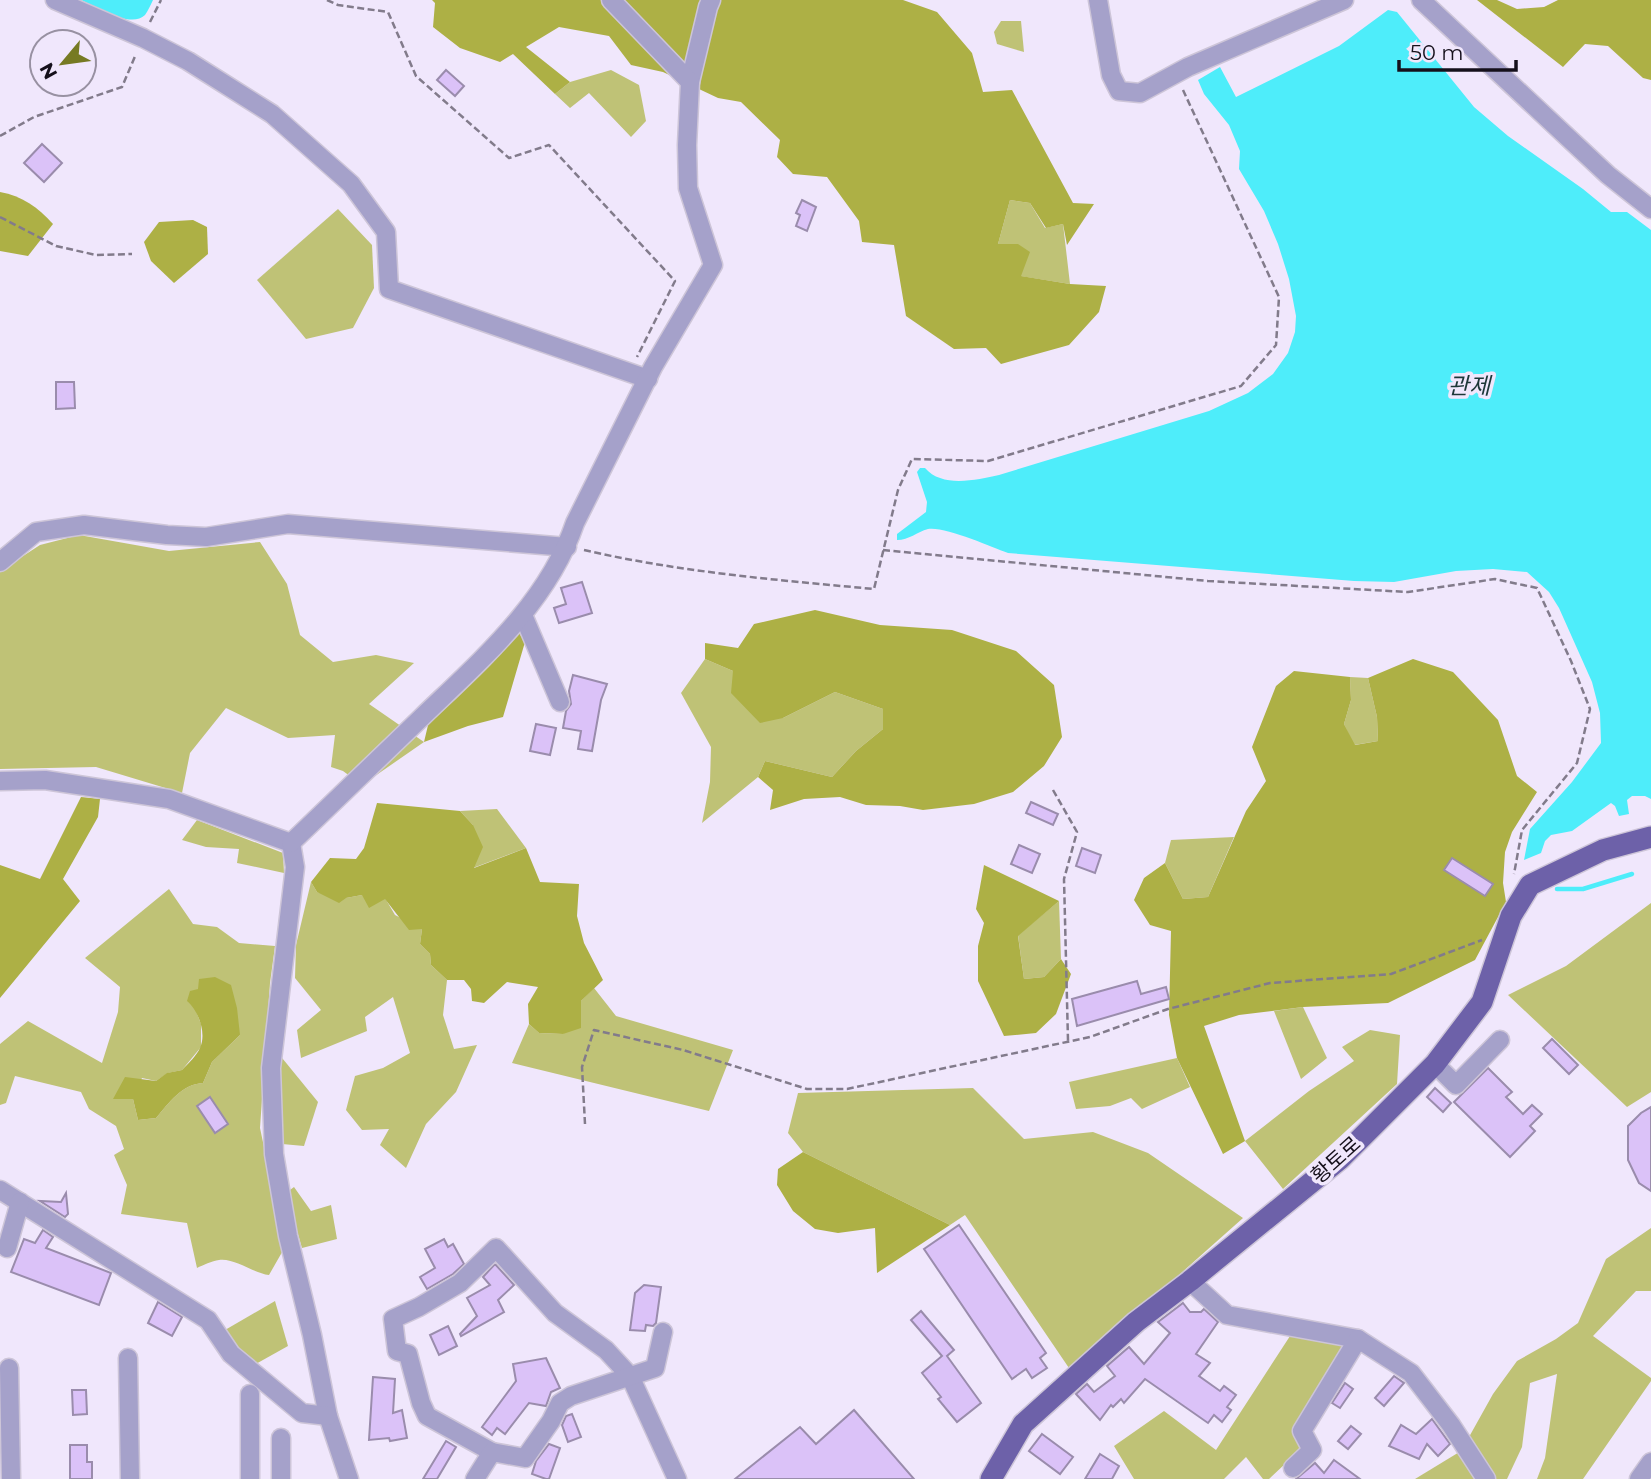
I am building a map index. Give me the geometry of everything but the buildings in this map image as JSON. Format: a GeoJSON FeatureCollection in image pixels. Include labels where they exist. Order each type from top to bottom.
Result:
{"type":"FeatureCollection","features":[{"type":"Feature","properties":{"kind":"main road","name":"황토로"},"geometry":{"type":"LineString","coordinates":[[991,1479],[1023,1424],[1136,1322],[1340,1159],[1435,1064],[1482,1002],[1511,916],[1530,885],[1603,850],[1651,837]]}},
{"type":"Feature","properties":{"kind":"street"},"geometry":{"type":"LineString","coordinates":[[55,0],[143,38],[188,61],[272,114],[351,184],[386,232],[389,289],[648,379]]}},
{"type":"Feature","properties":{"kind":"street"},"geometry":{"type":"LineString","coordinates":[[611,0],[690,82]]}},
{"type":"Feature","properties":{"kind":"street"},"geometry":{"type":"LineString","coordinates":[[291,843],[523,615],[567,547],[575,523],[648,379],[713,265],[688,188],[687,145],[690,82],[712,0]]}},
{"type":"Feature","properties":{"kind":"street"},"geometry":{"type":"LineString","coordinates":[[1098,0],[1111,75],[1119,91],[1140,93],[1175,74],[1344,0]]}},
{"type":"Feature","properties":{"kind":"street"},"geometry":{"type":"LineString","coordinates":[[1421,0],[1608,175],[1651,209]]}},
{"type":"Feature","properties":{"kind":"street"},"geometry":{"type":"LineString","coordinates":[[0,562],[36,532],[84,525],[206,537],[288,524],[567,547]]}},
{"type":"Feature","properties":{"kind":"street"},"geometry":{"type":"LineString","coordinates":[[523,615],[560,702]]}},
{"type":"Feature","properties":{"kind":"street"},"geometry":{"type":"LineString","coordinates":[[0,781],[45,780],[169,799],[291,843]]}},
{"type":"Feature","properties":{"kind":"street"},"geometry":{"type":"LineString","coordinates":[[291,843],[295,867],[271,1068],[274,1154],[288,1237],[328,1416],[349,1479]]}},
{"type":"Feature","properties":{"kind":"street"},"geometry":{"type":"LineString","coordinates":[[1435,1064],[1456,1085],[1500,1041]]}},
{"type":"Feature","properties":{"kind":"street"},"geometry":{"type":"LineString","coordinates":[[0,1190],[208,1320],[231,1354],[302,1413],[328,1416]]}},
{"type":"Feature","properties":{"kind":"street"},"geometry":{"type":"LineString","coordinates":[[7,1248],[19,1202]]}},
{"type":"Feature","properties":{"kind":"street"},"geometry":{"type":"LineString","coordinates":[[663,1332],[655,1368],[630,1376],[571,1396],[560,1403],[525,1458],[492,1452],[427,1416],[408,1354],[397,1351],[393,1319],[460,1283],[496,1248],[555,1313],[606,1350],[630,1376],[677,1479]]}},
{"type":"Feature","properties":{"kind":"street"},"geometry":{"type":"LineString","coordinates":[[1190,1281],[1227,1315],[1358,1339],[1411,1373],[1451,1425],[1486,1479]]}},
{"type":"Feature","properties":{"kind":"street"},"geometry":{"type":"LineString","coordinates":[[1293,1468],[1312,1450],[1302,1431],[1358,1339]]}},
{"type":"Feature","properties":{"kind":"street"},"geometry":{"type":"LineString","coordinates":[[128,1357],[130,1479]]}},
{"type":"Feature","properties":{"kind":"street"},"geometry":{"type":"LineString","coordinates":[[9,1368],[11,1479]]}},
{"type":"Feature","properties":{"kind":"street"},"geometry":{"type":"LineString","coordinates":[[250,1394],[250,1479]]}},
{"type":"Feature","properties":{"kind":"street"},"geometry":{"type":"LineString","coordinates":[[281,1438],[281,1479]]}},
{"type":"Feature","properties":{"kind":"street"},"geometry":{"type":"LineString","coordinates":[[475,1479],[492,1452]]}},
{"type":"Feature","properties":{"kind":"street"},"geometry":{"type":"LineString","coordinates":[[1639,1479],[1651,1462]]}},
{"type":"Feature","properties":{"kind":"path"},"geometry":{"type":"LineString","coordinates":[[0,136],[34,117],[122,87],[161,0]]}},
{"type":"Feature","properties":{"kind":"path"},"geometry":{"type":"LineString","coordinates":[[327,0],[338,5],[388,12],[416,76],[509,158],[549,145],[675,281],[629,372]]}},
{"type":"Feature","properties":{"kind":"path"},"geometry":{"type":"LineString","coordinates":[[567,547],[637,562],[763,579],[874,589],[898,490],[912,460],[988,461],[1241,386],[1276,345],[1279,297],[1175,74]]}},
{"type":"Feature","properties":{"kind":"path"},"geometry":{"type":"LineString","coordinates":[[0,217],[56,246],[96,255],[132,254]]}},
{"type":"Feature","properties":{"kind":"path"},"geometry":{"type":"LineString","coordinates":[[883,550],[1221,582],[1408,592],[1495,579],[1536,589],[1571,661],[1590,709],[1577,763],[1522,830],[1514,877],[1522,898]]}},
{"type":"Feature","properties":{"kind":"path"},"geometry":{"type":"LineString","coordinates":[[1054,790],[1077,832],[1064,879],[1068,1041]]}},
{"type":"Feature","properties":{"kind":"path"},"geometry":{"type":"LineString","coordinates":[[585,1125],[582,1067],[594,1030],[683,1050],[807,1089],[847,1089],[1090,1037],[1168,1009],[1270,983],[1391,974],[1505,932]]}},
{"type":"Feature","properties":{"kind":"green space"},"geometry":{"type":"Polygon","coordinates":[[[1001,21],[1021,21],[1024,52],[997,44],[994,32],[1001,21]]]}},
{"type":"Feature","properties":{"kind":"green space"},"geometry":{"type":"Polygon","coordinates":[[[611,70],[639,85],[646,121],[631,137],[589,93],[570,108],[555,94],[570,82],[611,70]]]}},
{"type":"Feature","properties":{"kind":"green space"},"geometry":{"type":"Polygon","coordinates":[[[1010,200],[1030,203],[1045,228],[1063,224],[1070,284],[1020,276],[998,244],[1010,200]]]}},
{"type":"Feature","properties":{"kind":"green space"},"geometry":{"type":"Polygon","coordinates":[[[338,209],[372,245],[374,288],[353,328],[306,339],[257,280],[338,209]]]}},
{"type":"Feature","properties":{"kind":"green space"},"geometry":{"type":"Polygon","coordinates":[[[79,535],[169,551],[260,542],[287,584],[300,635],[333,662],[376,655],[414,663],[369,704],[424,742],[362,785],[343,771],[331,767],[335,735],[288,738],[226,708],[190,753],[182,793],[96,767],[0,769],[0,571],[40,545],[79,535]]]}},
{"type":"Feature","properties":{"kind":"green space"},"geometry":{"type":"Polygon","coordinates":[[[705,659],[733,671],[783,718],[835,692],[883,709],[883,729],[856,751],[832,777],[765,761],[758,777],[702,823],[710,782],[711,747],[681,693],[705,659]]]}},
{"type":"Feature","properties":{"kind":"green space"},"geometry":{"type":"Polygon","coordinates":[[[1350,677],[1368,678],[1377,717],[1378,741],[1354,745],[1344,724],[1351,700],[1350,677]]]}},
{"type":"Feature","properties":{"kind":"green space"},"geometry":{"type":"Polygon","coordinates":[[[497,809],[526,848],[473,868],[473,825],[460,811],[497,809]]]}},
{"type":"Feature","properties":{"kind":"green space"},"geometry":{"type":"Polygon","coordinates":[[[197,820],[283,853],[284,873],[237,863],[239,849],[206,847],[182,840],[197,820]]]}},
{"type":"Feature","properties":{"kind":"green space"},"geometry":{"type":"Polygon","coordinates":[[[1234,837],[1208,897],[1183,899],[1165,863],[1171,840],[1234,837]]]}},
{"type":"Feature","properties":{"kind":"green space"},"geometry":{"type":"Polygon","coordinates":[[[311,882],[317,892],[346,898],[362,895],[385,898],[395,915],[422,929],[420,944],[430,954],[431,965],[447,980],[443,1015],[454,1049],[477,1045],[456,1092],[426,1124],[406,1168],[380,1145],[389,1129],[362,1130],[346,1110],[355,1076],[383,1068],[410,1053],[393,997],[365,1017],[367,1031],[301,1058],[297,1030],[321,1010],[295,978],[296,945],[311,882]]]}},
{"type":"Feature","properties":{"kind":"green space"},"geometry":{"type":"Polygon","coordinates":[[[169,889],[193,924],[217,927],[239,943],[275,946],[260,1128],[285,1247],[269,1275],[225,1260],[213,1261],[197,1268],[187,1223],[121,1214],[127,1185],[114,1155],[124,1149],[116,1126],[89,1109],[81,1092],[15,1076],[6,1103],[0,1105],[0,1044],[28,1021],[102,1063],[118,1012],[120,987],[85,958],[169,889]],[[198,989],[194,1006],[201,1024],[201,1047],[182,1070],[168,1073],[156,1081],[142,1078],[133,1099],[138,1120],[156,1118],[182,1091],[203,1083],[212,1062],[240,1035],[198,989]]]}},
{"type":"Feature","properties":{"kind":"green space"},"geometry":{"type":"Polygon","coordinates":[[[1059,901],[1061,959],[1044,977],[1024,979],[1018,935],[1059,901]]]}},
{"type":"Feature","properties":{"kind":"green space"},"geometry":{"type":"Polygon","coordinates":[[[1651,903],[1651,1092],[1627,1107],[1508,995],[1566,966],[1651,903]]]}},
{"type":"Feature","properties":{"kind":"green space"},"geometry":{"type":"Polygon","coordinates":[[[594,988],[616,1016],[733,1050],[709,1111],[512,1063],[529,1024],[539,1033],[563,1034],[581,1001],[594,988]]]}},
{"type":"Feature","properties":{"kind":"green space"},"geometry":{"type":"Polygon","coordinates":[[[1303,1007],[1327,1058],[1301,1079],[1274,1011],[1303,1007]]]}},
{"type":"Feature","properties":{"kind":"green space"},"geometry":{"type":"Polygon","coordinates":[[[1370,1030],[1400,1035],[1397,1084],[1283,1189],[1245,1141],[1309,1091],[1354,1061],[1342,1047],[1370,1030]]]}},
{"type":"Feature","properties":{"kind":"green space"},"geometry":{"type":"Polygon","coordinates":[[[278,1053],[318,1102],[304,1146],[282,1144],[278,1053]]]}},
{"type":"Feature","properties":{"kind":"green space"},"geometry":{"type":"Polygon","coordinates":[[[1177,1058],[1190,1087],[1142,1109],[1131,1098],[1110,1106],[1076,1109],[1069,1082],[1177,1058]]]}},
{"type":"Feature","properties":{"kind":"green space"},"geometry":{"type":"Polygon","coordinates":[[[973,1088],[1024,1139],[1093,1132],[1148,1153],[1243,1218],[1071,1371],[965,1215],[950,1225],[803,1152],[788,1133],[798,1093],[973,1088]]]}},
{"type":"Feature","properties":{"kind":"green space"},"geometry":{"type":"Polygon","coordinates":[[[294,1187],[311,1211],[331,1205],[337,1239],[302,1248],[286,1193],[294,1187]]]}},
{"type":"Feature","properties":{"kind":"green space"},"geometry":{"type":"Polygon","coordinates":[[[1651,1228],[1651,1291],[1636,1291],[1593,1336],[1651,1378],[1651,1381],[1583,1479],[1537,1479],[1545,1458],[1557,1374],[1530,1383],[1522,1447],[1507,1479],[1493,1479],[1469,1437],[1493,1394],[1517,1361],[1578,1323],[1606,1259],[1651,1228]]]}},
{"type":"Feature","properties":{"kind":"green space"},"geometry":{"type":"Polygon","coordinates":[[[275,1301],[288,1346],[254,1365],[238,1354],[225,1330],[275,1301]]]}},
{"type":"Feature","properties":{"kind":"green space"},"geometry":{"type":"Polygon","coordinates":[[[1292,1333],[1351,1344],[1294,1435],[1301,1449],[1269,1479],[1263,1479],[1246,1457],[1224,1479],[1134,1479],[1114,1446],[1164,1411],[1216,1450],[1292,1333]]]}},
{"type":"Feature","properties":{"kind":"green space"},"geometry":{"type":"Polygon","coordinates":[[[1461,1451],[1479,1479],[1415,1479],[1461,1451]]]}},
{"type":"Feature","properties":{"kind":"shaded area"},"geometry":{"type":"Polygon","coordinates":[[[432,0],[603,0],[614,10],[614,0],[903,0],[937,12],[972,53],[983,92],[1012,90],[1073,203],[1094,204],[1067,245],[1063,224],[1046,228],[1030,203],[1010,200],[998,244],[1018,244],[1030,252],[1021,276],[1070,284],[1106,286],[1099,312],[1069,345],[1001,364],[986,348],[954,349],[906,316],[894,245],[862,242],[859,221],[827,177],[793,174],[777,157],[780,140],[741,102],[718,98],[663,72],[631,65],[609,36],[559,27],[526,47],[570,82],[555,94],[513,54],[500,62],[460,48],[433,27],[435,3],[432,0]]]}},
{"type":"Feature","properties":{"kind":"shaded area"},"geometry":{"type":"Polygon","coordinates":[[[1477,0],[1497,0],[1517,9],[1544,7],[1558,0],[1651,0],[1651,80],[1643,78],[1608,46],[1585,44],[1563,67],[1477,0]]]}},
{"type":"Feature","properties":{"kind":"shaded area"},"geometry":{"type":"Polygon","coordinates":[[[0,192],[29,203],[53,224],[28,256],[0,251],[0,192]]]}},
{"type":"Feature","properties":{"kind":"shaded area"},"geometry":{"type":"Polygon","coordinates":[[[193,220],[207,227],[208,254],[174,283],[151,261],[144,242],[159,222],[193,220]]]}},
{"type":"Feature","properties":{"kind":"shaded area"},"geometry":{"type":"Polygon","coordinates":[[[815,610],[880,625],[952,630],[1016,651],[1054,685],[1062,737],[1044,766],[1013,792],[974,804],[923,810],[866,805],[840,797],[804,799],[770,810],[773,790],[758,777],[765,761],[832,777],[856,751],[883,729],[883,709],[835,692],[783,718],[760,723],[731,693],[733,671],[705,659],[705,643],[738,648],[754,624],[815,610]]]}},
{"type":"Feature","properties":{"kind":"shaded area"},"geometry":{"type":"Polygon","coordinates":[[[517,630],[525,642],[503,717],[424,742],[429,721],[517,630]]]}},
{"type":"Feature","properties":{"kind":"shaded area"},"geometry":{"type":"Polygon","coordinates":[[[1413,659],[1453,672],[1498,720],[1517,776],[1537,792],[1512,832],[1505,852],[1503,883],[1506,902],[1475,960],[1388,1003],[1303,1007],[1239,1015],[1204,1026],[1245,1141],[1223,1154],[1177,1058],[1169,1015],[1171,931],[1150,925],[1134,900],[1144,878],[1165,863],[1183,899],[1208,897],[1246,811],[1266,781],[1252,747],[1276,686],[1294,671],[1350,677],[1351,700],[1344,724],[1355,745],[1378,741],[1377,717],[1368,678],[1413,659]]]}},
{"type":"Feature","properties":{"kind":"shaded area"},"geometry":{"type":"Polygon","coordinates":[[[81,797],[100,799],[98,817],[63,879],[80,901],[0,998],[0,865],[40,879],[81,797]]]}},
{"type":"Feature","properties":{"kind":"shaded area"},"geometry":{"type":"Polygon","coordinates":[[[377,803],[460,811],[473,825],[483,847],[474,868],[526,848],[540,882],[579,884],[577,916],[584,943],[603,980],[581,1001],[581,1028],[563,1034],[539,1033],[529,1024],[528,1004],[538,987],[507,982],[484,1003],[472,1001],[471,989],[464,980],[447,980],[431,965],[430,954],[420,944],[422,929],[409,930],[385,899],[369,908],[362,895],[346,898],[339,903],[317,892],[311,882],[330,858],[356,859],[364,848],[377,803]]]}},
{"type":"Feature","properties":{"kind":"shaded area"},"geometry":{"type":"Polygon","coordinates":[[[984,865],[1059,901],[1018,936],[1024,979],[1044,977],[1061,959],[1071,974],[1056,1014],[1036,1033],[1004,1036],[978,981],[978,946],[984,923],[976,909],[984,865]]]}},
{"type":"Feature","properties":{"kind":"shaded area"},"geometry":{"type":"Polygon","coordinates":[[[215,977],[231,985],[240,1035],[212,1062],[203,1083],[182,1091],[156,1118],[138,1120],[133,1099],[113,1099],[125,1077],[156,1081],[167,1073],[182,1070],[195,1056],[202,1042],[202,1029],[198,1016],[187,1001],[190,991],[198,989],[199,979],[215,977]]]}},
{"type":"Feature","properties":{"kind":"shaded area"},"geometry":{"type":"Polygon","coordinates":[[[803,1152],[950,1225],[877,1273],[875,1228],[838,1233],[815,1229],[793,1211],[777,1185],[778,1169],[803,1152]]]}},
{"type":"Feature","properties":{"kind":"water"},"geometry":{"type":"Polygon","coordinates":[[[81,0],[153,0],[145,15],[131,20],[81,0]]]}},
{"type":"Feature","properties":{"kind":"water","name":"관제"},"geometry":{"type":"Polygon","coordinates":[[[1388,10],[1397,12],[1474,107],[1508,136],[1611,212],[1627,212],[1651,230],[1651,799],[1632,796],[1627,800],[1629,814],[1619,816],[1611,803],[1572,831],[1551,835],[1545,841],[1541,853],[1524,860],[1530,829],[1572,782],[1601,743],[1600,713],[1592,682],[1559,608],[1549,592],[1527,572],[1493,569],[1456,571],[1394,582],[1354,581],[1008,553],[935,529],[897,540],[897,534],[926,512],[927,502],[917,472],[920,468],[925,468],[940,478],[960,481],[999,475],[1209,411],[1248,393],[1273,374],[1288,353],[1295,332],[1296,316],[1289,279],[1264,211],[1239,169],[1240,151],[1229,125],[1204,94],[1198,80],[1220,67],[1236,97],[1339,46],[1388,10]]]}},
{"type":"Feature","properties":{"kind":"waterway"},"geometry":{"type":"LineString","coordinates":[[1557,889],[1583,889],[1632,874]]}}]}
